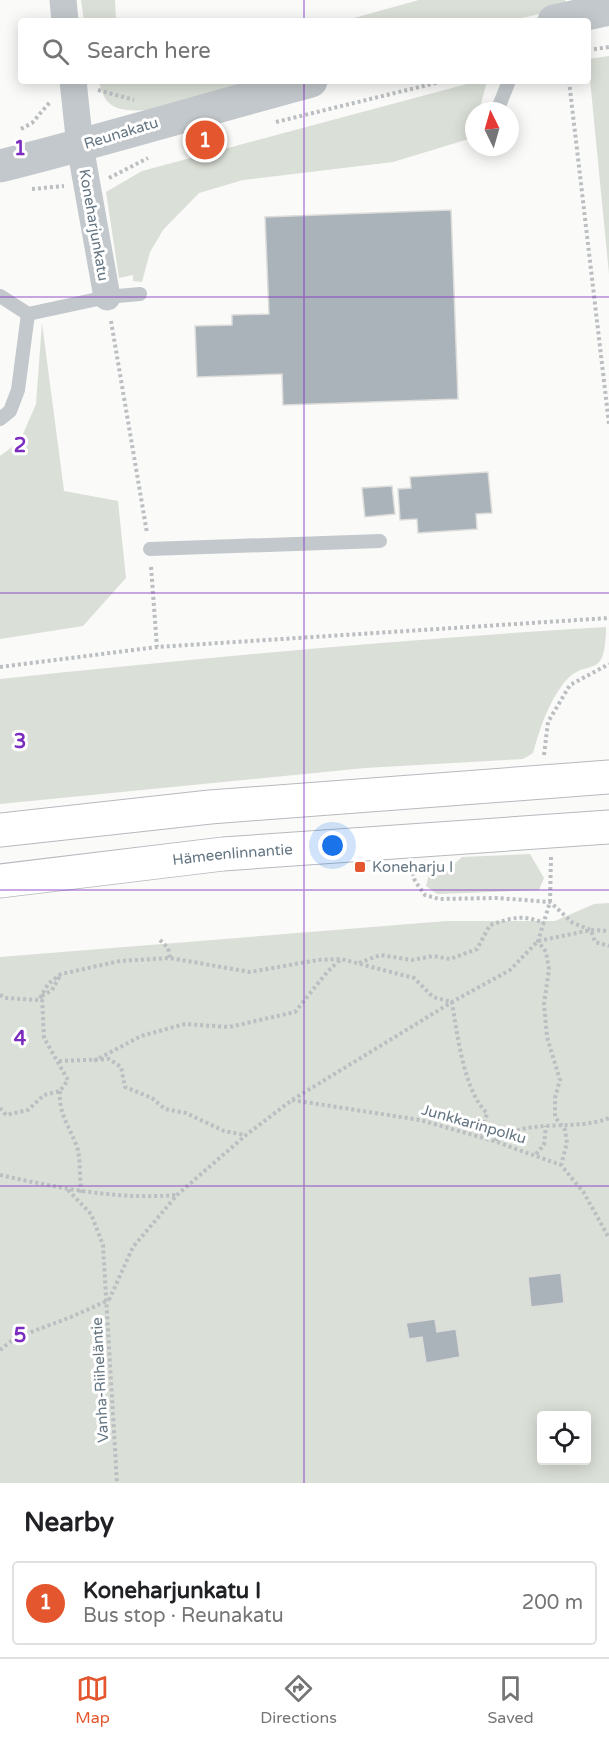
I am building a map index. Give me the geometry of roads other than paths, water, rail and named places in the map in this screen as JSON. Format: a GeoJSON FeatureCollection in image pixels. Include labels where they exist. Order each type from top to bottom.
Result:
{"type":"FeatureCollection","features":[{"type":"Feature","properties":{"kind":"main road"},"geometry":{"type":"LineString","coordinates":[[0,830],[210,807],[609,777]]}},
{"type":"Feature","properties":{"kind":"main road","name":"Hämeenlinnantie"},"geometry":{"type":"LineString","coordinates":[[0,881],[223,854],[609,826]]}},
{"type":"Feature","properties":{"kind":"street"},"geometry":{"type":"LineString","coordinates":[[63,0],[65,18]]}},
{"type":"Feature","properties":{"kind":"street"},"geometry":{"type":"LineString","coordinates":[[568,18],[609,9]]}},
{"type":"Feature","properties":{"kind":"street","name":"Koneharjunkatu"},"geometry":{"type":"LineString","coordinates":[[73,84],[86,184],[107,297]]}},
{"type":"Feature","properties":{"kind":"street","name":"Reunakatu"},"geometry":{"type":"LineString","coordinates":[[0,166],[80,146],[147,124],[300,84]]}},
{"type":"Feature","properties":{"kind":"lane"},"geometry":{"type":"LineString","coordinates":[[501,102],[508,84]]}},
{"type":"Feature","properties":{"kind":"lane"},"geometry":{"type":"LineString","coordinates":[[0,296],[28,314],[107,297],[140,294]]}},
{"type":"Feature","properties":{"kind":"lane"},"geometry":{"type":"LineString","coordinates":[[0,419],[10,411],[18,390],[28,314]]}},
{"type":"Feature","properties":{"kind":"lane"},"geometry":{"type":"LineString","coordinates":[[150,549],[380,541]]}},
{"type":"Feature","properties":{"kind":"place","name":"Koneharjunkatu I"},"geometry":{"type":"Point","coordinates":[205,140]}},
{"type":"Feature","properties":{"kind":"place","name":"Koneharju I"},"geometry":{"type":"Point","coordinates":[360,867]}}]}
